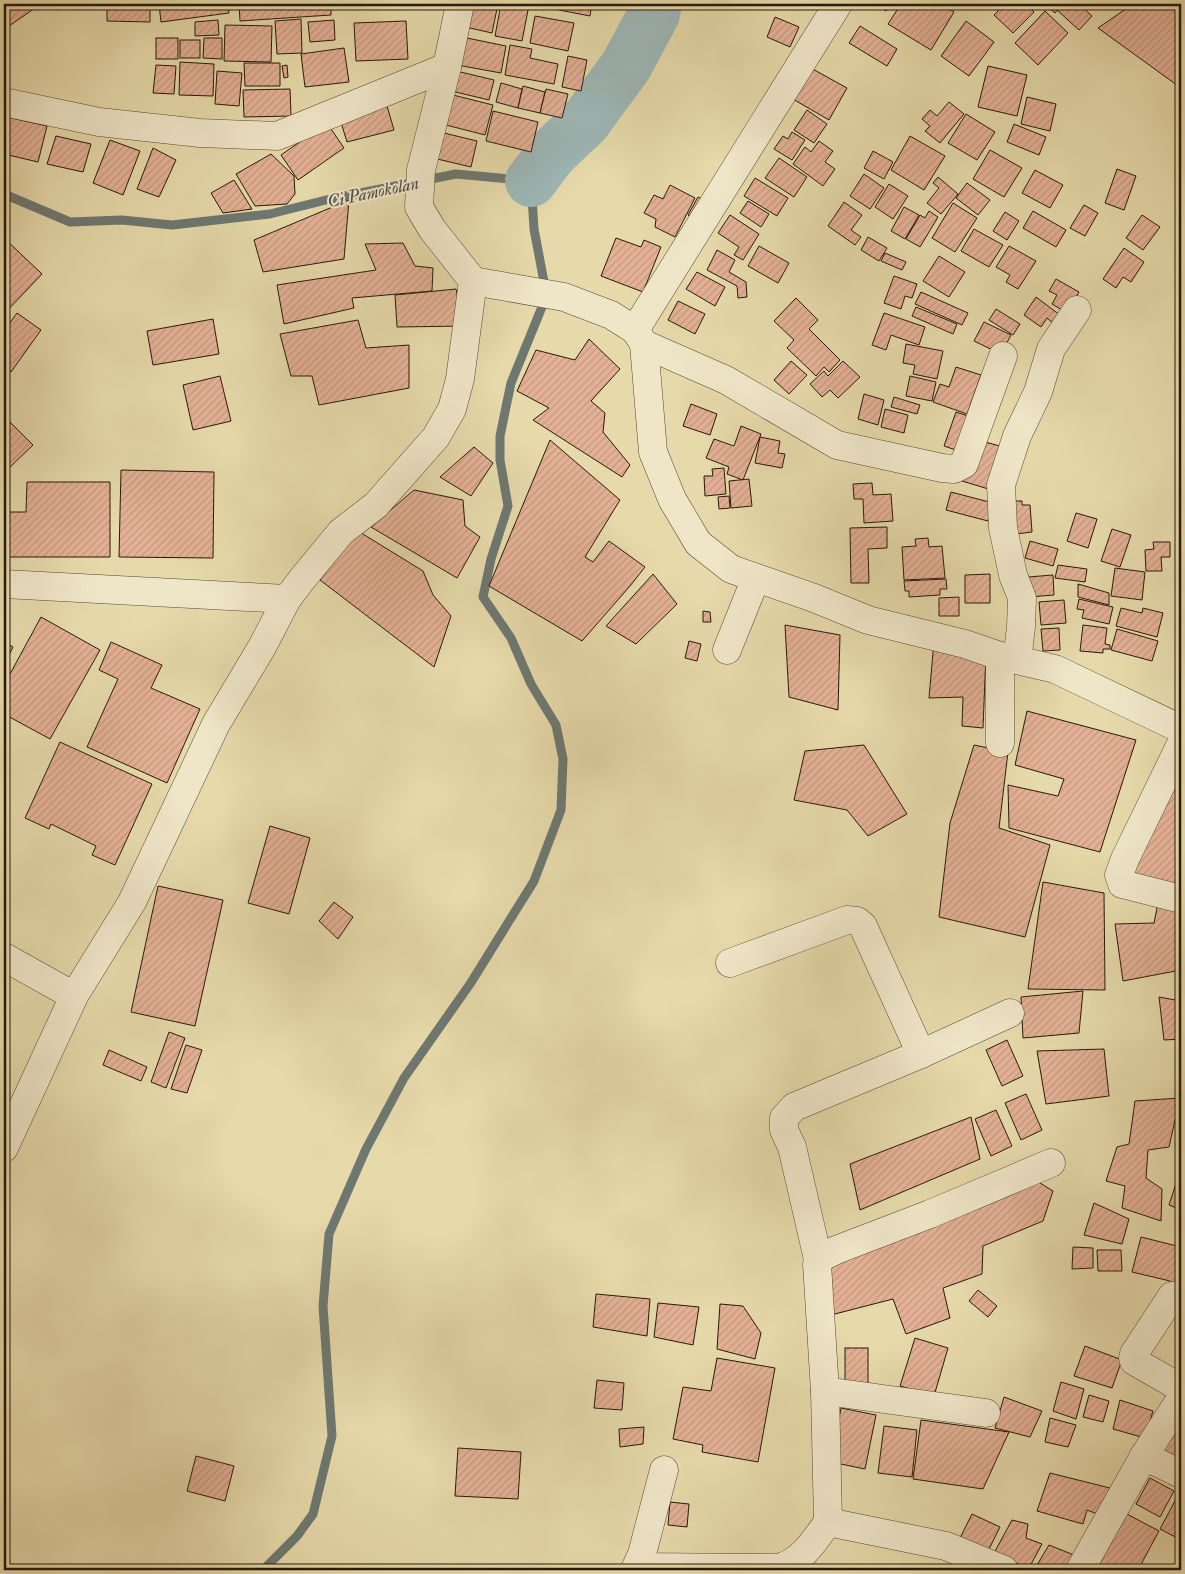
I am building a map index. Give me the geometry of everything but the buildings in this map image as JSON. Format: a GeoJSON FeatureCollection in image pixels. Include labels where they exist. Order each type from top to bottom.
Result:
{"type":"FeatureCollection","features":[{"type":"Feature","properties":{"kind":"street"},"geometry":{"type":"LineString","coordinates":[[460,4],[447,67],[421,170],[419,207],[432,229],[473,281],[564,297],[611,315],[640,337],[726,380],[837,445],[942,468],[954,468],[964,464],[1002,356]]}},
{"type":"Feature","properties":{"kind":"street"},"geometry":{"type":"LineString","coordinates":[[838,4],[640,337],[653,452],[672,499],[698,543],[731,569],[814,598],[868,620],[1055,669],[1181,730]]}},
{"type":"Feature","properties":{"kind":"street"},"geometry":{"type":"LineString","coordinates":[[4,102],[99,122],[200,133],[277,136],[447,67]]}},
{"type":"Feature","properties":{"kind":"street"},"geometry":{"type":"LineString","coordinates":[[4,1148],[74,996],[132,902],[216,724],[262,647],[287,599],[341,532],[376,505],[436,437],[452,409],[460,379],[473,281]]}},
{"type":"Feature","properties":{"kind":"street"},"geometry":{"type":"LineString","coordinates":[[1000,743],[1008,658],[1021,628],[1022,598],[1013,575],[1004,528],[1001,485],[1017,436],[1038,392],[1051,349],[1078,310]]}},
{"type":"Feature","properties":{"kind":"street"},"geometry":{"type":"LineString","coordinates":[[727,650],[756,578]]}},
{"type":"Feature","properties":{"kind":"street"},"geometry":{"type":"LineString","coordinates":[[4,584],[287,599]]}},
{"type":"Feature","properties":{"kind":"street"},"geometry":{"type":"LineString","coordinates":[[1181,744],[1119,875],[1122,884],[1181,899]]}},
{"type":"Feature","properties":{"kind":"street"},"geometry":{"type":"LineString","coordinates":[[730,963],[847,920],[857,921],[863,926],[921,1054]]}},
{"type":"Feature","properties":{"kind":"street"},"geometry":{"type":"LineString","coordinates":[[4,957],[74,996]]}},
{"type":"Feature","properties":{"kind":"street"},"geometry":{"type":"LineString","coordinates":[[664,1470],[642,1554],[635,1569],[787,1568],[806,1552],[828,1522],[825,1391],[818,1259],[792,1147],[784,1130],[784,1118],[794,1107],[921,1054],[1010,1013]]}},
{"type":"Feature","properties":{"kind":"street"},"geometry":{"type":"LineString","coordinates":[[818,1259],[1051,1163]]}},
{"type":"Feature","properties":{"kind":"street"},"geometry":{"type":"LineString","coordinates":[[1181,1296],[1172,1296],[1133,1358],[1134,1361],[1179,1387],[1181,1392]]}},
{"type":"Feature","properties":{"kind":"street"},"geometry":{"type":"LineString","coordinates":[[825,1391],[986,1413]]}},
{"type":"Feature","properties":{"kind":"street"},"geometry":{"type":"LineString","coordinates":[[1080,1570],[1144,1456],[1181,1398]]}},
{"type":"Feature","properties":{"kind":"street"},"geometry":{"type":"LineString","coordinates":[[1144,1456],[1181,1474]]}},
{"type":"Feature","properties":{"kind":"street"},"geometry":{"type":"LineString","coordinates":[[828,1522],[946,1546],[1004,1570]]}},
{"type":"Feature","properties":{"kind":"waterway","name":"Ci Pamokolan"},"geometry":{"type":"LineString","coordinates":[[531,181],[552,153],[585,122],[626,66],[654,14],[656,4]]}},
{"type":"Feature","properties":{"kind":"waterway"},"geometry":{"type":"LineString","coordinates":[[4,194],[70,222],[122,220],[172,225],[270,214],[330,199],[456,174],[531,181],[534,229],[544,282],[544,302],[511,383],[500,436],[500,460],[508,506],[491,559],[483,597],[511,638],[531,684],[556,725],[563,759],[561,810],[534,881],[470,984],[404,1078],[366,1149],[329,1234],[323,1306],[332,1436],[313,1514],[297,1536],[263,1570]]}}]}
